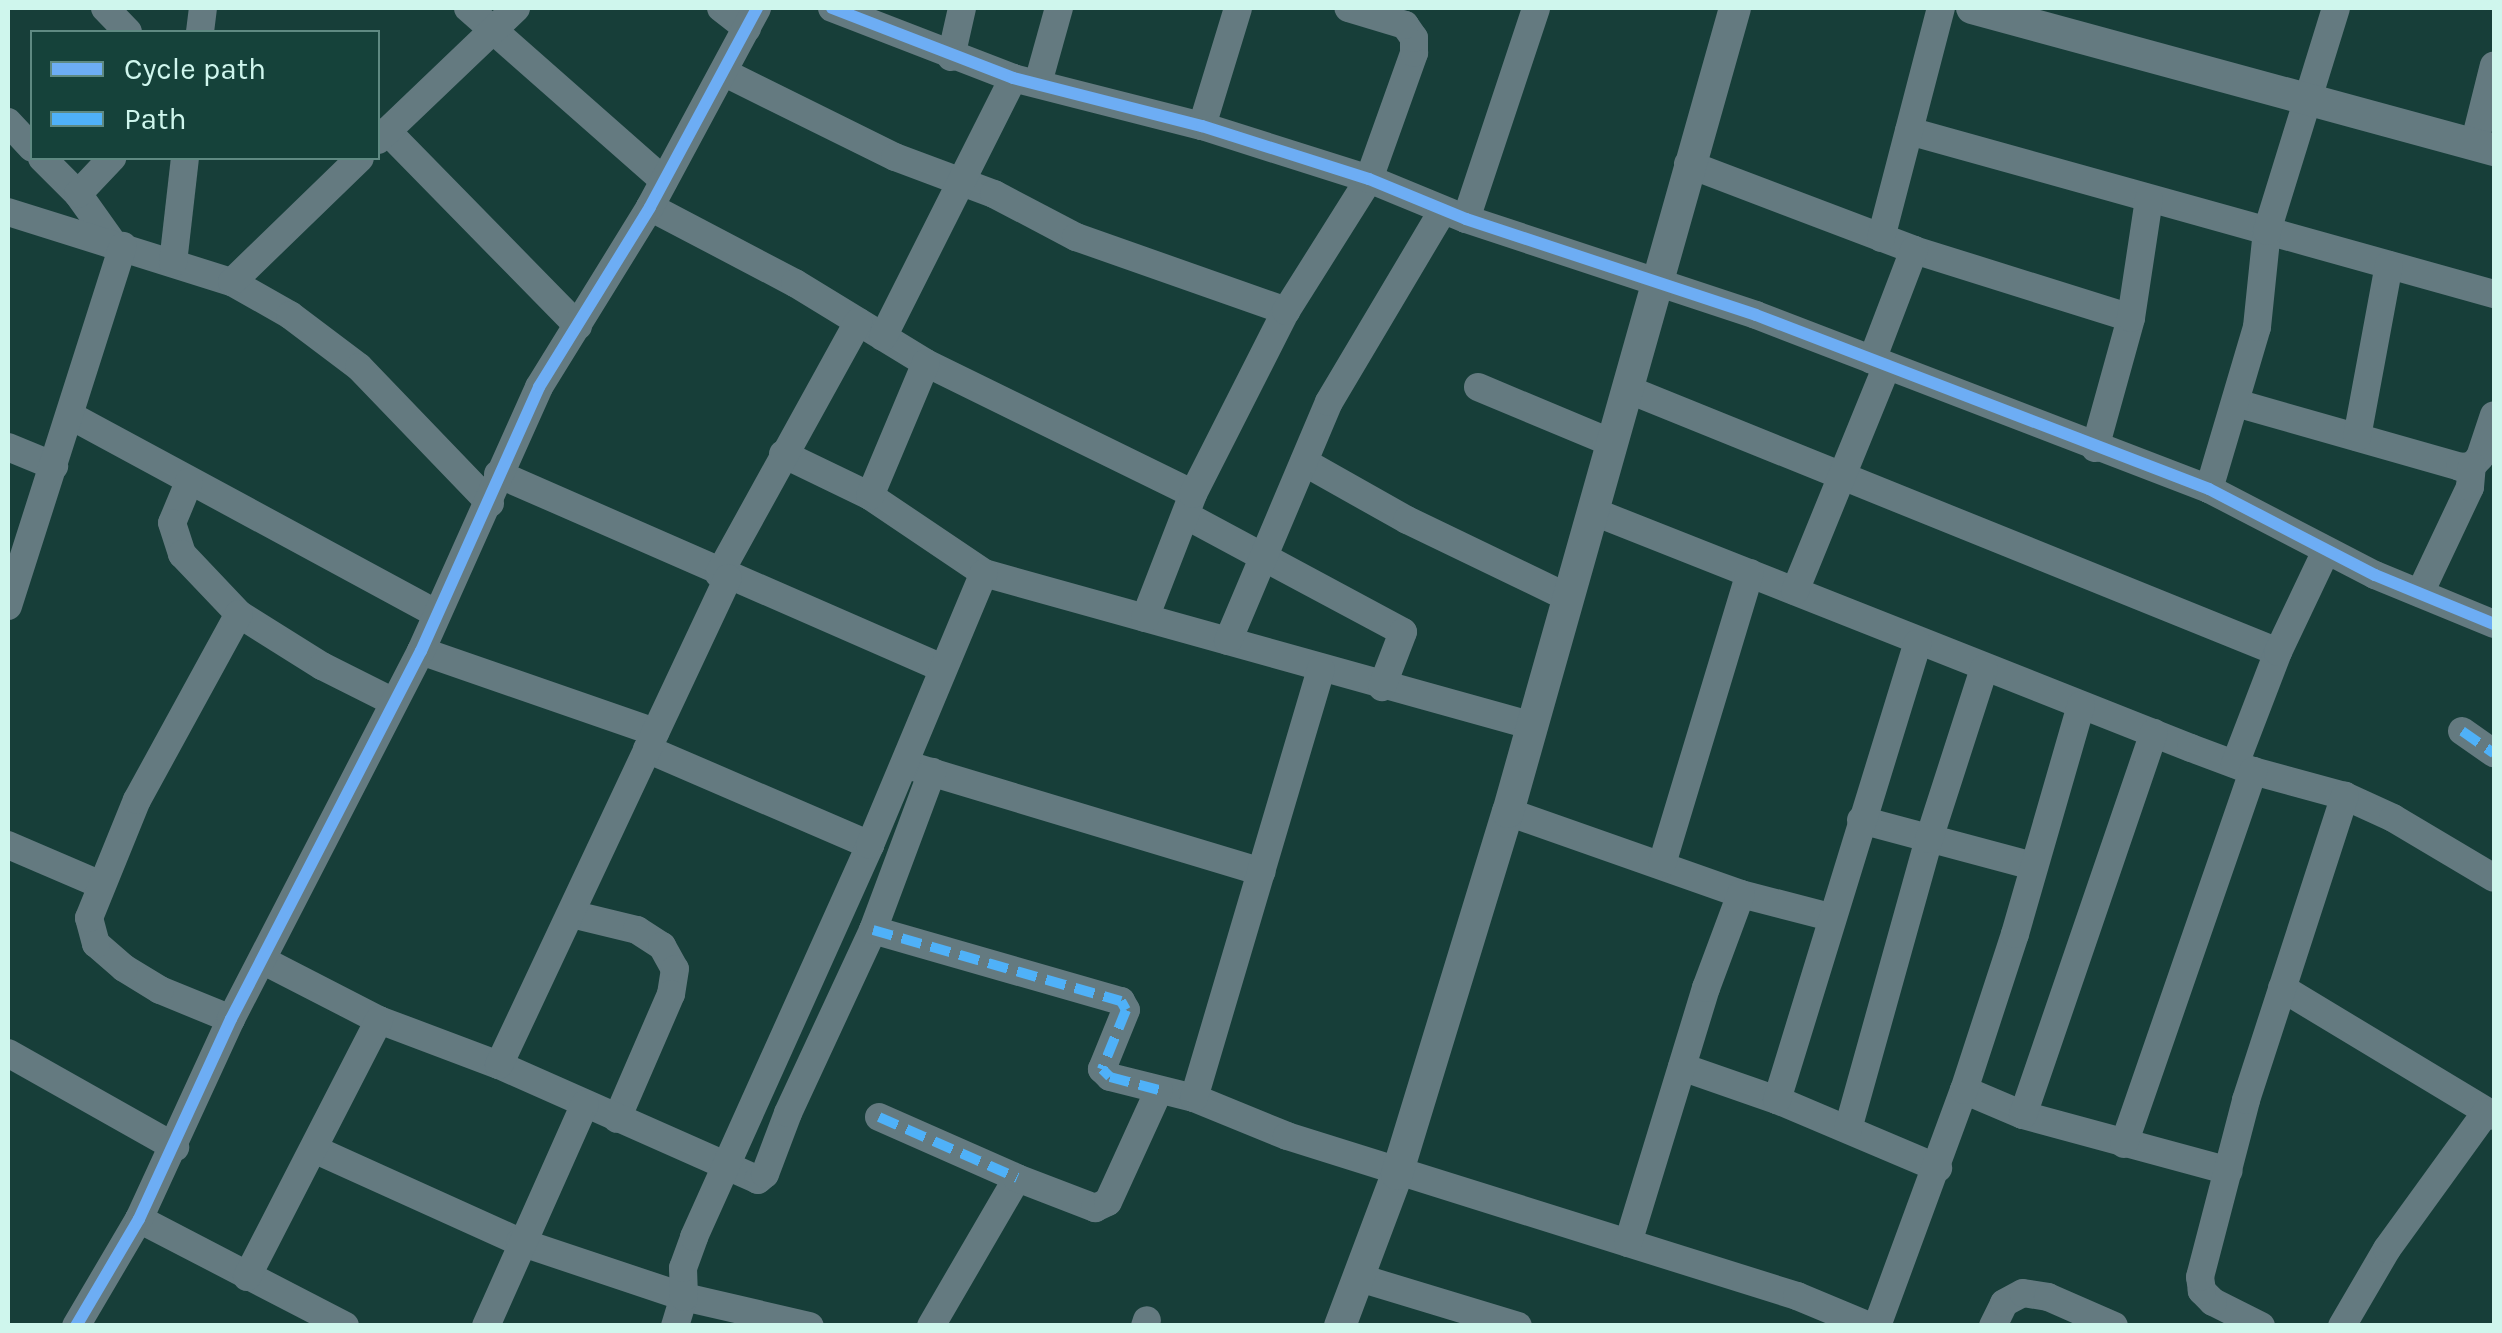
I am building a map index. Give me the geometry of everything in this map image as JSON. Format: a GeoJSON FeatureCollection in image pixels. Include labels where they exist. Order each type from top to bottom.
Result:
{"type":"FeatureCollection","features":[{"type":"Feature","properties":{"kind":"street"},"geometry":{"type":"LineString","coordinates":[[105,8],[126,30]]}},
{"type":"Feature","properties":{"kind":"street"},"geometry":{"type":"LineString","coordinates":[[468,8],[664,180]]}},
{"type":"Feature","properties":{"kind":"street"},"geometry":{"type":"LineString","coordinates":[[516,8],[382,135],[578,326]]}},
{"type":"Feature","properties":{"kind":"street"},"geometry":{"type":"LineString","coordinates":[[76,1326],[139,1219],[231,1019],[421,652],[539,387],[650,207],[752,18],[722,8]]}},
{"type":"Feature","properties":{"kind":"street"},"geometry":{"type":"LineString","coordinates":[[832,8],[950,57],[1026,81],[1202,126],[1369,179],[1454,215],[1656,279],[2209,489],[2326,551],[2494,624]]}},
{"type":"Feature","properties":{"kind":"street"},"geometry":{"type":"LineString","coordinates":[[950,57],[962,8]]}},
{"type":"Feature","properties":{"kind":"street"},"geometry":{"type":"LineString","coordinates":[[883,337],[965,181],[1026,81],[1060,8]]}},
{"type":"Feature","properties":{"kind":"street"},"geometry":{"type":"LineString","coordinates":[[1202,126],[1238,8]]}},
{"type":"Feature","properties":{"kind":"street"},"geometry":{"type":"LineString","coordinates":[[1146,618],[1190,505],[1286,311],[1369,179],[1414,52],[1414,38],[1404,26],[1348,8]]}},
{"type":"Feature","properties":{"kind":"street"},"geometry":{"type":"LineString","coordinates":[[1228,640],[1261,554],[1329,402],[1454,215],[1536,8]]}},
{"type":"Feature","properties":{"kind":"street"},"geometry":{"type":"LineString","coordinates":[[1340,1326],[1398,1174],[1508,812],[1734,8]]}},
{"type":"Feature","properties":{"kind":"street"},"geometry":{"type":"LineString","coordinates":[[1881,238],[1941,8]]}},
{"type":"Feature","properties":{"kind":"street"},"geometry":{"type":"LineString","coordinates":[[1972,8],[2484,148],[2494,65]]}},
{"type":"Feature","properties":{"kind":"street"},"geometry":{"type":"LineString","coordinates":[[2209,489],[2257,326],[2267,231],[2336,8]]}},
{"type":"Feature","properties":{"kind":"street"},"geometry":{"type":"LineString","coordinates":[[725,73],[895,158],[965,181],[1076,236],[1286,311]]}},
{"type":"Feature","properties":{"kind":"street"},"geometry":{"type":"LineString","coordinates":[[8,122],[30,146]]}},
{"type":"Feature","properties":{"kind":"street"},"geometry":{"type":"LineString","coordinates":[[1909,131],[2494,294]]}},
{"type":"Feature","properties":{"kind":"street"},"geometry":{"type":"LineString","coordinates":[[44,160],[78,194],[118,245]]}},
{"type":"Feature","properties":{"kind":"street"},"geometry":{"type":"LineString","coordinates":[[78,194],[110,160]]}},
{"type":"Feature","properties":{"kind":"street"},"geometry":{"type":"LineString","coordinates":[[173,263],[185,160]]}},
{"type":"Feature","properties":{"kind":"street"},"geometry":{"type":"LineString","coordinates":[[232,282],[358,160]]}},
{"type":"Feature","properties":{"kind":"street"},"geometry":{"type":"LineString","coordinates":[[1688,164],[1914,250],[2131,318]]}},
{"type":"Feature","properties":{"kind":"street"},"geometry":{"type":"LineString","coordinates":[[2095,448],[2131,318],[2148,199]]}},
{"type":"Feature","properties":{"kind":"street"},"geometry":{"type":"LineString","coordinates":[[650,207],[725,244],[926,363],[1190,505],[1261,554],[1402,632],[1382,687]]}},
{"type":"Feature","properties":{"kind":"street"},"geometry":{"type":"LineString","coordinates":[[8,212],[232,282],[290,315],[359,368],[490,503]]}},
{"type":"Feature","properties":{"kind":"street"},"geometry":{"type":"LineString","coordinates":[[8,606],[71,416],[118,245]]}},
{"type":"Feature","properties":{"kind":"street"},"geometry":{"type":"LineString","coordinates":[[1795,591],[1841,476],[1914,250]]}},
{"type":"Feature","properties":{"kind":"street"},"geometry":{"type":"LineString","coordinates":[[2357,437],[2389,265]]}},
{"type":"Feature","properties":{"kind":"street"},"geometry":{"type":"LineString","coordinates":[[499,1065],[723,576],[782,454],[858,322]]}},
{"type":"Feature","properties":{"kind":"street"},"geometry":{"type":"LineString","coordinates":[[870,496],[926,363]]}},
{"type":"Feature","properties":{"kind":"street"},"geometry":{"type":"LineString","coordinates":[[1478,388],[1612,443]]}},
{"type":"Feature","properties":{"kind":"street"},"geometry":{"type":"LineString","coordinates":[[1627,388],[2278,652]]}},
{"type":"Feature","properties":{"kind":"street"},"geometry":{"type":"LineString","coordinates":[[2236,403],[2460,466],[2479,483]]}},
{"type":"Feature","properties":{"kind":"street"},"geometry":{"type":"LineString","coordinates":[[2420,593],[2479,483],[2480,457],[2494,415]]}},
{"type":"Feature","properties":{"kind":"street"},"geometry":{"type":"LineString","coordinates":[[71,416],[438,614]]}},
{"type":"Feature","properties":{"kind":"street"},"geometry":{"type":"LineString","coordinates":[[8,447],[54,466]]}},
{"type":"Feature","properties":{"kind":"street"},"geometry":{"type":"LineString","coordinates":[[782,454],[870,496],[984,573],[1228,640],[1320,670],[1533,726]]}},
{"type":"Feature","properties":{"kind":"street"},"geometry":{"type":"LineString","coordinates":[[1304,462],[1422,528],[1569,598]]}},
{"type":"Feature","properties":{"kind":"street"},"geometry":{"type":"LineString","coordinates":[[498,474],[723,576],[942,668]]}},
{"type":"Feature","properties":{"kind":"street"},"geometry":{"type":"LineString","coordinates":[[188,482],[172,523],[182,554],[239,614],[322,666],[392,702]]}},
{"type":"Feature","properties":{"kind":"street"},"geometry":{"type":"LineString","coordinates":[[1592,510],[1918,643],[2244,768],[2345,796],[2393,818],[2494,878]]}},
{"type":"Feature","properties":{"kind":"street"},"geometry":{"type":"LineString","coordinates":[[2124,1144],[2278,652],[2326,551]]}},
{"type":"Feature","properties":{"kind":"street"},"geometry":{"type":"LineString","coordinates":[[1662,864],[1750,572]]}},
{"type":"Feature","properties":{"kind":"street"},"geometry":{"type":"LineString","coordinates":[[675,1326],[684,1297],[682,1268],[724,1164],[870,845],[984,573]]}},
{"type":"Feature","properties":{"kind":"street"},"geometry":{"type":"LineString","coordinates":[[231,1019],[160,990],[124,968],[96,944],[89,918],[99,884],[136,800],[239,614]]}},
{"type":"Feature","properties":{"kind":"street"},"geometry":{"type":"LineString","coordinates":[[1776,1100],[1918,643]]}},
{"type":"Feature","properties":{"kind":"street"},"geometry":{"type":"LineString","coordinates":[[421,652],[651,740],[870,845]]}},
{"type":"Feature","properties":{"kind":"street"},"geometry":{"type":"LineString","coordinates":[[1848,1129],[1929,839],[1984,669]]}},
{"type":"Feature","properties":{"kind":"street"},"geometry":{"type":"LineString","coordinates":[[1194,1098],[1220,998],[1262,872],[1320,670]]}},
{"type":"Feature","properties":{"kind":"street"},"geometry":{"type":"LineString","coordinates":[[874,930],[1121,1002],[1126,1010],[1102,1069],[1110,1077],[1194,1098],[1287,1136],[1398,1174],[1797,1296],[1873,1326],[1938,1168],[2081,706]]}},
{"type":"Feature","properties":{"kind":"street"},"geometry":{"type":"LineString","coordinates":[[2462,730],[2494,753]]}},
{"type":"Feature","properties":{"kind":"street"},"geometry":{"type":"LineString","coordinates":[[2024,1115],[2154,733]]}},
{"type":"Feature","properties":{"kind":"street"},"geometry":{"type":"LineString","coordinates":[[905,764],[1262,872]]}},
{"type":"Feature","properties":{"kind":"street"},"geometry":{"type":"LineString","coordinates":[[264,961],[379,1020],[499,1065],[758,1180],[765,1174],[788,1113],[874,930],[932,772]]}},
{"type":"Feature","properties":{"kind":"street"},"geometry":{"type":"LineString","coordinates":[[2261,1326],[2202,1291],[2200,1277],[2282,988],[2345,796]]}},
{"type":"Feature","properties":{"kind":"street"},"geometry":{"type":"LineString","coordinates":[[1508,812],[1742,894],[1830,918]]}},
{"type":"Feature","properties":{"kind":"street"},"geometry":{"type":"LineString","coordinates":[[1861,820],[2033,866]]}},
{"type":"Feature","properties":{"kind":"street"},"geometry":{"type":"LineString","coordinates":[[8,846],[99,884]]}},
{"type":"Feature","properties":{"kind":"street"},"geometry":{"type":"LineString","coordinates":[[1628,1243],[1706,988],[1742,894]]}},
{"type":"Feature","properties":{"kind":"street"},"geometry":{"type":"LineString","coordinates":[[571,914],[637,930],[662,946],[675,969],[671,994],[617,1119]]}},
{"type":"Feature","properties":{"kind":"street"},"geometry":{"type":"LineString","coordinates":[[2282,988],[2490,1114],[2387,1249],[2342,1326]]}},
{"type":"Feature","properties":{"kind":"street"},"geometry":{"type":"LineString","coordinates":[[247,1277],[316,1150],[379,1020]]}},
{"type":"Feature","properties":{"kind":"street"},"geometry":{"type":"LineString","coordinates":[[8,1053],[175,1147]]}},
{"type":"Feature","properties":{"kind":"street"},"geometry":{"type":"LineString","coordinates":[[1682,1067],[1776,1100],[1938,1168]]}},
{"type":"Feature","properties":{"kind":"street"},"geometry":{"type":"LineString","coordinates":[[880,1116],[1018,1178],[1102,1208],[1159,1090]]}},
{"type":"Feature","properties":{"kind":"street"},"geometry":{"type":"LineString","coordinates":[[1964,1090],[2024,1115],[2229,1171]]}},
{"type":"Feature","properties":{"kind":"street"},"geometry":{"type":"LineString","coordinates":[[486,1326],[520,1242],[585,1104]]}},
{"type":"Feature","properties":{"kind":"street"},"geometry":{"type":"LineString","coordinates":[[316,1150],[520,1242],[684,1297],[810,1326]]}},
{"type":"Feature","properties":{"kind":"street"},"geometry":{"type":"LineString","coordinates":[[931,1326],[1018,1178]]}},
{"type":"Feature","properties":{"kind":"street"},"geometry":{"type":"LineString","coordinates":[[139,1219],[328,1322]]}},
{"type":"Feature","properties":{"kind":"street"},"geometry":{"type":"LineString","coordinates":[[1360,1278],[1518,1326]]}},
{"type":"Feature","properties":{"kind":"street"},"geometry":{"type":"LineString","coordinates":[[1992,1326],[2004,1304],[2023,1293],[2048,1297],[2114,1326]]}},
{"type":"Feature","properties":{"kind":"marked path"},"geometry":{"type":"LineString","coordinates":[[2462,731],[2494,753]]}},
{"type":"Feature","properties":{"kind":"marked path"},"geometry":{"type":"LineString","coordinates":[[873,930],[1121,1001],[1126,1010],[1102,1069],[1110,1077],[1159,1090]]}},
{"type":"Feature","properties":{"kind":"marked path"},"geometry":{"type":"LineString","coordinates":[[879,1117],[1017,1178]]}},
{"type":"Feature","properties":{"kind":"cycle path"},"geometry":{"type":"LineString","coordinates":[[76,1326],[139,1219],[231,1019],[421,651],[539,387],[650,207],[757,8]]}},
{"type":"Feature","properties":{"kind":"cycle path"},"geometry":{"type":"LineString","coordinates":[[832,8],[1013,78],[1202,126],[1369,179],[1466,219],[1756,315],[2209,489],[2375,575],[2494,624]]}}]}
